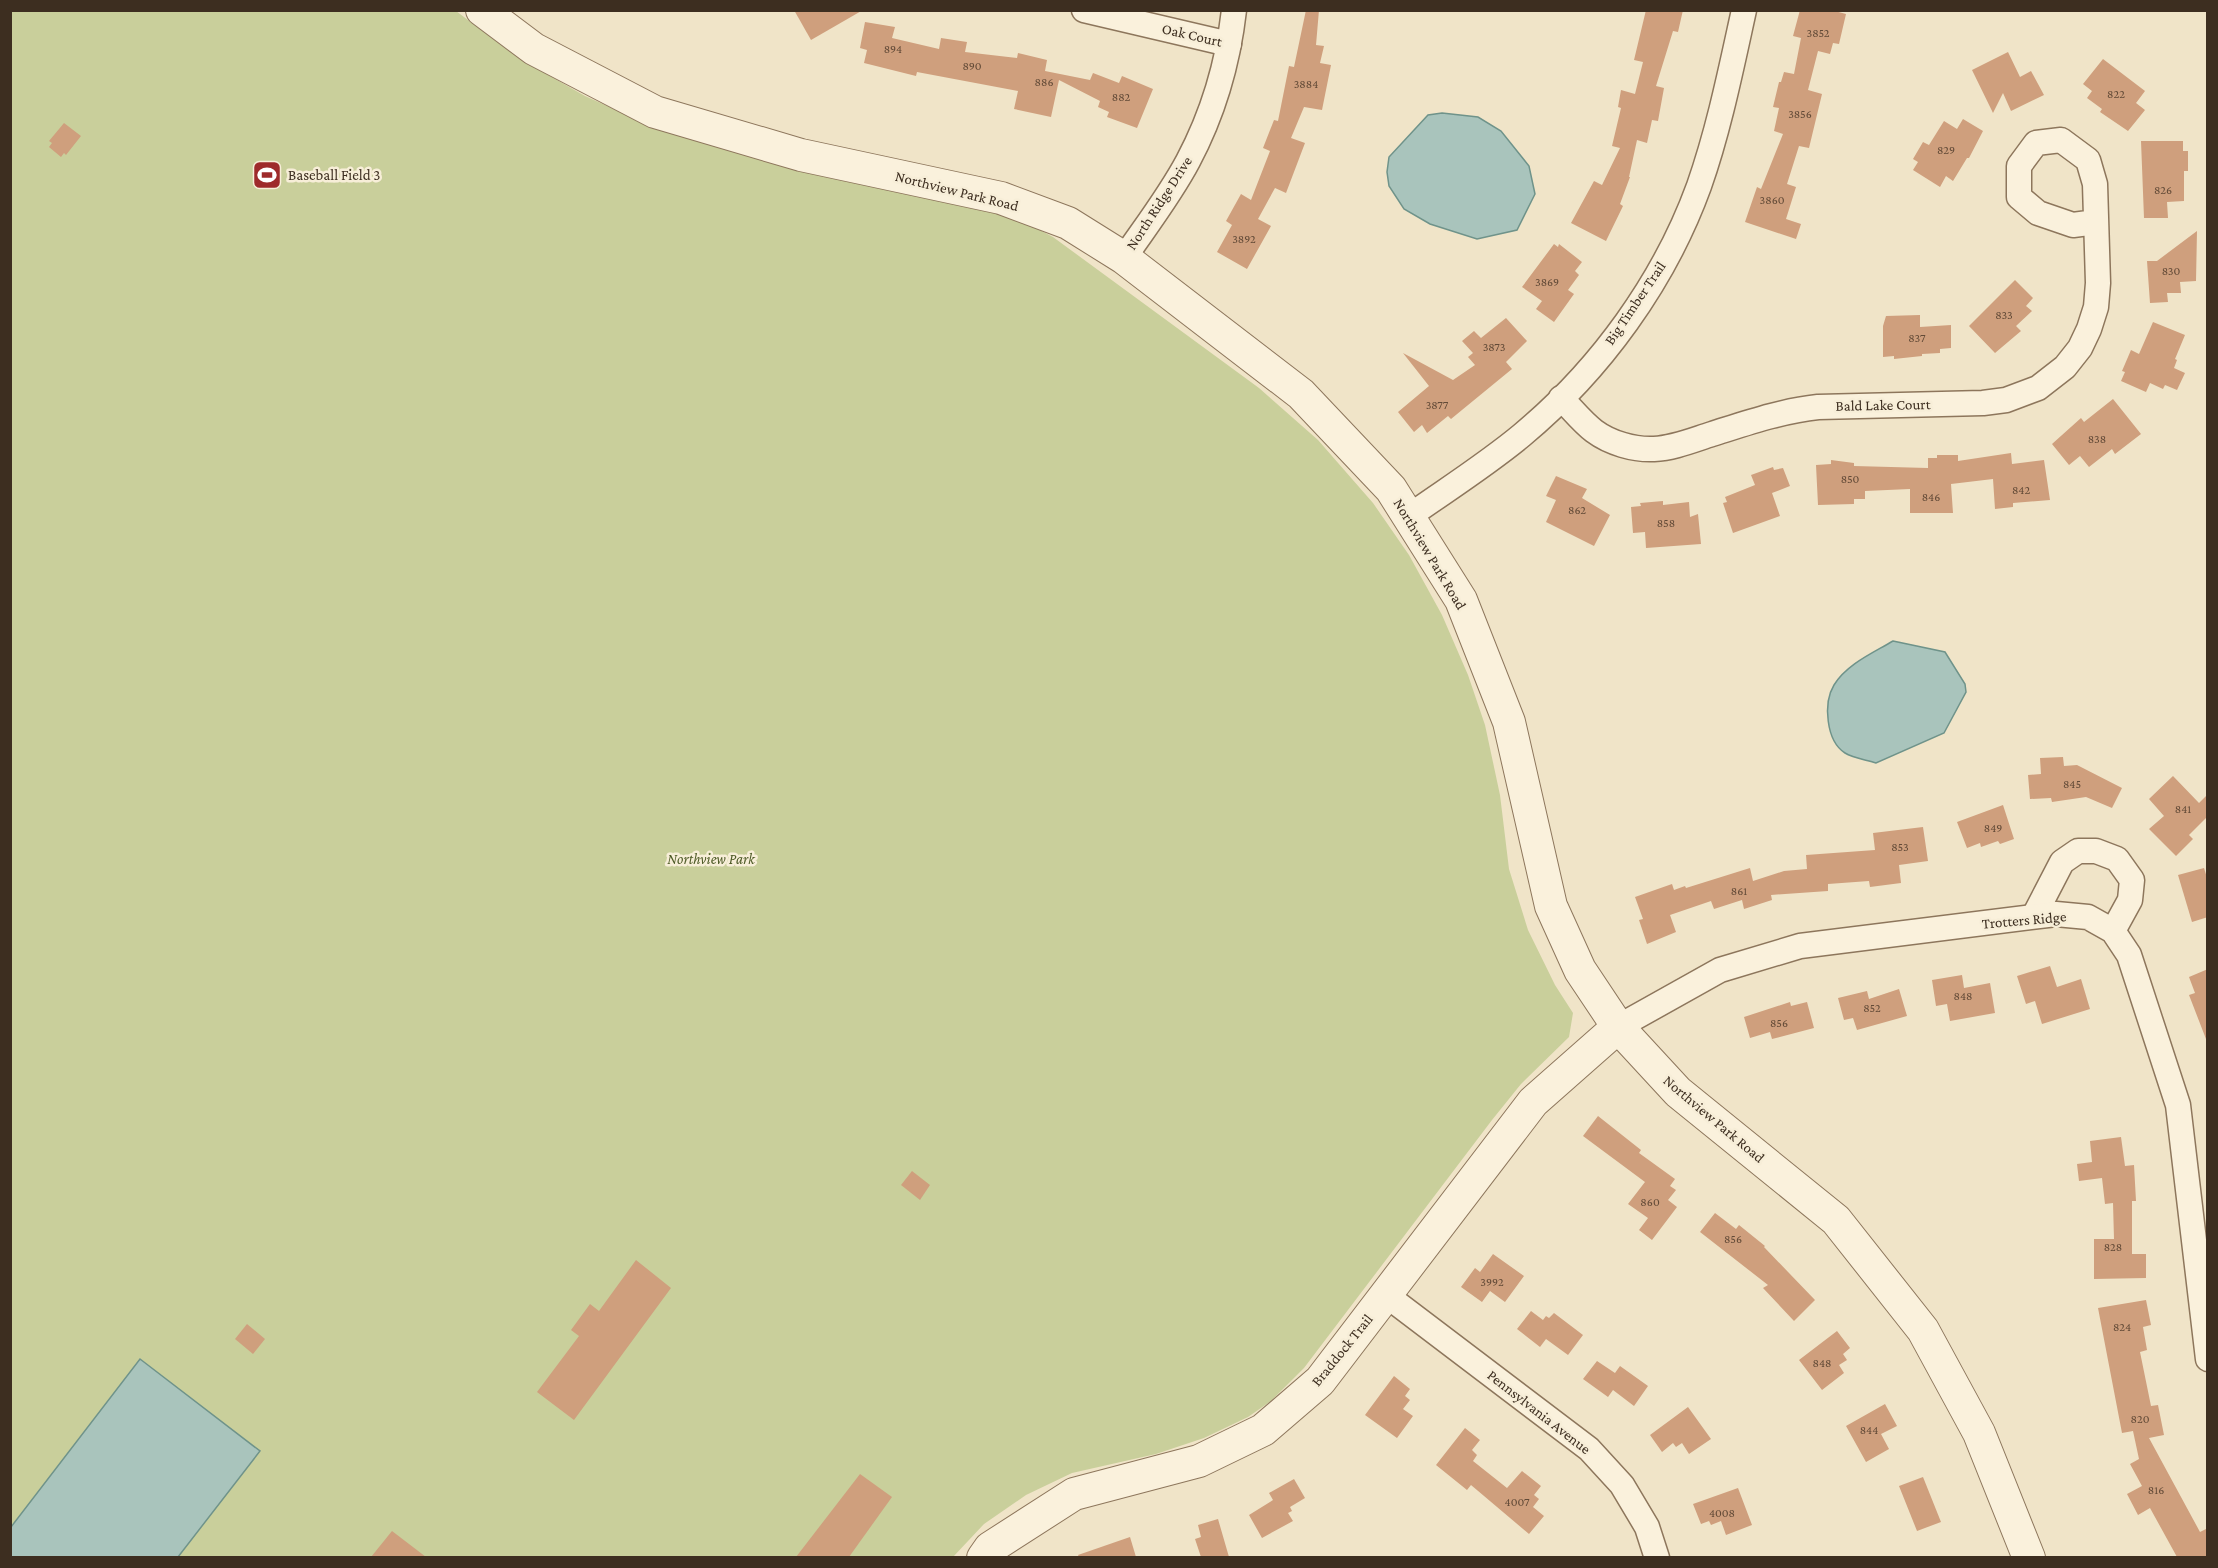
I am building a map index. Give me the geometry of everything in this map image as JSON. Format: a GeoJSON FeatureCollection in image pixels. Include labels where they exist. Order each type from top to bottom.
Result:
{"type":"FeatureCollection","features":[{"type":"Feature","properties":{"kind":"street","name":"Northview Park Road"},"geometry":{"type":"LineString","coordinates":[[482,10],[534,49],[655,112],[801,155],[1001,198],[1068,223],[1124,258],[1301,394],[1391,489],[1461,600],[1509,722],[1551,906],[1580,970],[1618,1028],[1678,1092],[1836,1220],[1923,1330],[1979,1433],[2029,1557]]}},
{"type":"Feature","properties":{"kind":"street","name":"Oak Court"},"geometry":{"type":"LineString","coordinates":[[1084,10],[1229,44]]}},
{"type":"Feature","properties":{"kind":"street","name":"North Ridge Drive"},"geometry":{"type":"LineString","coordinates":[[1124,258],[1188,162],[1211,110],[1229,44],[1234,10]]}},
{"type":"Feature","properties":{"kind":"street","name":"Big Timber Trail"},"geometry":{"type":"LineString","coordinates":[[1408,517],[1502,451],[1561,399],[1590,368],[1635,309],[1662,265],[1681,227],[1711,148],[1744,10]]}},
{"type":"Feature","properties":{"kind":"street","name":"Bald Lake Court"},"geometry":{"type":"LineString","coordinates":[[1561,399],[1594,430],[1605,437],[1629,447],[1654,449],[1679,445],[1778,413],[1798,409],[1983,403],[2017,397],[2038,388],[2056,375],[2076,353],[2090,329],[2097,295],[2096,222]]}},
{"type":"Feature","properties":{"kind":"street"},"geometry":{"type":"LineString","coordinates":[[2034,916],[2062,862],[2078,851],[2096,851],[2117,859],[2132,880],[2130,900],[2113,931]]}},
{"type":"Feature","properties":{"kind":"street","name":"Trotters Ridge"},"geometry":{"type":"LineString","coordinates":[[1618,1028],[1720,970],[1800,946],[2034,916],[2056,914],[2088,917],[2113,931],[2129,955],[2178,1105],[2207,1356]]}},
{"type":"Feature","properties":{"kind":"street","name":"Braddock Trail"},"geometry":{"type":"LineString","coordinates":[[983,1557],[990,1548],[1074,1494],[1200,1461],[1263,1430],[1320,1381],[1533,1102],[1618,1028]]}},
{"type":"Feature","properties":{"kind":"street","name":"Pennsylvania Avenue"},"geometry":{"type":"LineString","coordinates":[[1386,1295],[1589,1449],[1622,1485],[1647,1527],[1657,1557]]}},
{"type":"Feature","properties":{"kind":"green space","name":"Northview Park"},"geometry":{"type":"Polygon","coordinates":[[[11,11],[456,11],[520,59],[585,96],[661,130],[1013,216],[1053,237],[1259,388],[1318,440],[1373,503],[1409,555],[1442,615],[1468,675],[1485,725],[1500,795],[1509,869],[1528,930],[1555,985],[1573,1013],[1569,1037],[1521,1084],[1304,1368],[1271,1401],[1248,1417],[1204,1438],[1156,1454],[1072,1473],[1026,1495],[984,1524],[953,1557],[11,1558],[11,11]]]}},
{"type":"Feature","properties":{"kind":"water"},"geometry":{"type":"Polygon","coordinates":[[[1442,113],[1478,117],[1501,131],[1529,166],[1535,194],[1517,230],[1477,239],[1430,224],[1404,209],[1389,186],[1387,172],[1389,157],[1428,115],[1442,113]]]}},
{"type":"Feature","properties":{"kind":"water"},"geometry":{"type":"Polygon","coordinates":[[[1893,641],[1945,652],[1965,684],[1966,692],[1944,733],[1876,763],[1848,755],[1839,747],[1830,731],[1828,702],[1834,685],[1846,671],[1893,641]]]}},
{"type":"Feature","properties":{"kind":"water"},"geometry":{"type":"Polygon","coordinates":[[[140,1359],[260,1451],[178,1557],[11,1557],[11,1527],[140,1359]]]}},
{"type":"Feature","properties":{"kind":"building"},"geometry":{"type":"Polygon","coordinates":[[[794,10],[863,10],[811,40],[794,10]]]}},
{"type":"Feature","properties":{"kind":"building"},"geometry":{"type":"Polygon","coordinates":[[[1306,10],[1319,10],[1316,45],[1324,46],[1320,63],[1331,65],[1322,110],[1304,107],[1291,138],[1305,143],[1286,193],[1275,188],[1258,219],[1271,226],[1247,269],[1217,252],[1232,225],[1226,221],[1241,194],[1251,200],[1270,151],[1263,148],[1274,120],[1278,121],[1289,66],[1294,67],[1306,10]]]}},
{"type":"Feature","properties":{"kind":"building"},"geometry":{"type":"Polygon","coordinates":[[[1646,10],[1683,10],[1678,32],[1673,31],[1656,86],[1664,88],[1658,121],[1652,120],[1647,143],[1637,140],[1630,177],[1620,204],[1623,206],[1606,241],[1571,223],[1594,181],[1602,185],[1620,148],[1612,146],[1621,108],[1618,107],[1621,90],[1635,94],[1643,62],[1634,60],[1646,10]]]}},
{"type":"Feature","properties":{"kind":"building"},"geometry":{"type":"Polygon","coordinates":[[[1800,10],[1831,10],[1846,14],[1839,44],[1833,43],[1830,54],[1818,51],[1808,90],[1822,94],[1809,148],[1799,146],[1787,184],[1796,187],[1786,219],[1801,224],[1796,239],[1745,222],[1757,187],[1761,189],[1783,134],[1774,131],[1779,108],[1773,107],[1784,72],[1794,74],[1801,38],[1793,36],[1800,10]]]}},
{"type":"Feature","properties":{"kind":"building"},"geometry":{"type":"Polygon","coordinates":[[[865,22],[895,27],[892,38],[939,49],[941,38],[967,42],[965,52],[1017,58],[1018,53],[1047,60],[1045,71],[1090,80],[1093,73],[1119,83],[1122,76],[1153,89],[1137,128],[1107,117],[1109,112],[1098,107],[1100,101],[1059,80],[1051,117],[1014,109],[1018,91],[917,72],[916,76],[864,63],[867,50],[860,48],[865,22]]]}},
{"type":"Feature","properties":{"kind":"building"},"geometry":{"type":"Polygon","coordinates":[[[2008,52],[2020,77],[2031,71],[2044,95],[2011,111],[2003,93],[1993,113],[1972,70],[2008,52]]]}},
{"type":"Feature","properties":{"kind":"building"},"geometry":{"type":"Polygon","coordinates":[[[2103,59],[2145,91],[2136,103],[2145,110],[2128,131],[2100,112],[2102,109],[2087,98],[2092,91],[2083,84],[2103,59]]]}},
{"type":"Feature","properties":{"kind":"building"},"geometry":{"type":"Polygon","coordinates":[[[1963,119],[1983,131],[1969,158],[1953,181],[1946,176],[1940,187],[1913,170],[1918,162],[1913,159],[1923,142],[1929,145],[1944,121],[1957,129],[1963,119]]]}},
{"type":"Feature","properties":{"kind":"building"},"geometry":{"type":"Polygon","coordinates":[[[64,123],[81,136],[66,155],[64,153],[61,157],[49,147],[52,143],[49,141],[64,123]]]}},
{"type":"Feature","properties":{"kind":"building"},"geometry":{"type":"Polygon","coordinates":[[[2141,141],[2183,141],[2183,151],[2188,151],[2188,171],[2184,171],[2184,201],[2167,202],[2168,218],[2144,218],[2141,141]]]}},
{"type":"Feature","properties":{"kind":"building"},"geometry":{"type":"Polygon","coordinates":[[[2197,231],[2196,281],[2180,282],[2181,293],[2167,293],[2168,302],[2150,303],[2147,261],[2157,261],[2197,231]]]}},
{"type":"Feature","properties":{"kind":"building"},"geometry":{"type":"Polygon","coordinates":[[[1554,244],[1558,247],[1559,244],[1582,262],[1575,271],[1579,275],[1568,290],[1574,294],[1554,322],[1536,309],[1542,301],[1522,287],[1554,244]]]}},
{"type":"Feature","properties":{"kind":"building"},"geometry":{"type":"Polygon","coordinates":[[[2015,280],[2033,298],[2026,306],[2032,311],[2016,326],[2021,331],[1995,353],[1969,326],[2015,280]]]}},
{"type":"Feature","properties":{"kind":"building"},"geometry":{"type":"Polygon","coordinates":[[[1920,315],[1920,327],[1951,325],[1951,348],[1940,349],[1940,353],[1922,354],[1922,356],[1894,359],[1894,356],[1883,357],[1883,326],[1886,316],[1920,315]]]}},
{"type":"Feature","properties":{"kind":"building"},"geometry":{"type":"Polygon","coordinates":[[[1506,318],[1527,341],[1506,362],[1512,369],[1451,419],[1448,416],[1427,433],[1422,425],[1414,432],[1398,412],[1429,386],[1403,353],[1453,380],[1475,365],[1468,357],[1473,353],[1462,341],[1474,331],[1481,338],[1506,318]]]}},
{"type":"Feature","properties":{"kind":"building"},"geometry":{"type":"Polygon","coordinates":[[[2153,322],[2185,335],[2175,359],[2177,360],[2174,368],[2185,373],[2177,390],[2165,385],[2163,389],[2150,383],[2146,392],[2121,381],[2125,372],[2122,371],[2131,350],[2139,354],[2153,322]]]}},
{"type":"Feature","properties":{"kind":"building"},"geometry":{"type":"Polygon","coordinates":[[[2113,399],[2141,434],[2115,454],[2112,449],[2089,467],[2080,456],[2069,465],[2052,444],[2081,418],[2084,422],[2113,399]]]}},
{"type":"Feature","properties":{"kind":"building"},"geometry":{"type":"Polygon","coordinates":[[[2011,453],[2012,464],[2044,460],[2050,500],[2013,503],[2013,507],[1995,509],[1993,479],[1951,484],[1953,513],[1910,513],[1910,489],[1865,491],[1865,499],[1854,499],[1854,504],[1818,505],[1816,465],[1831,464],[1831,460],[1854,463],[1854,466],[1928,468],[1928,458],[1937,458],[1937,455],[1958,455],[1958,461],[2011,453]]]}},
{"type":"Feature","properties":{"kind":"building"},"geometry":{"type":"Polygon","coordinates":[[[1773,467],[1774,470],[1783,468],[1790,486],[1772,493],[1780,516],[1733,533],[1723,503],[1727,502],[1725,497],[1755,485],[1751,475],[1773,467]]]}},
{"type":"Feature","properties":{"kind":"building"},"geometry":{"type":"Polygon","coordinates":[[[1556,476],[1587,489],[1582,498],[1610,515],[1594,546],[1546,522],[1556,500],[1546,496],[1556,476]]]}},
{"type":"Feature","properties":{"kind":"building"},"geometry":{"type":"Polygon","coordinates":[[[1663,501],[1663,505],[1689,502],[1690,517],[1698,514],[1701,544],[1646,548],[1645,532],[1633,533],[1631,507],[1641,506],[1640,503],[1663,501]]]}},
{"type":"Feature","properties":{"kind":"building"},"geometry":{"type":"Polygon","coordinates":[[[2063,757],[2064,766],[2077,765],[2122,788],[2112,808],[2086,797],[2052,802],[2051,798],[2030,799],[2028,775],[2041,774],[2040,758],[2063,757]]]}},
{"type":"Feature","properties":{"kind":"building"},"geometry":{"type":"Polygon","coordinates":[[[2173,776],[2199,803],[2208,794],[2208,816],[2189,835],[2193,839],[2176,856],[2149,829],[2164,816],[2149,799],[2173,776]]]}},
{"type":"Feature","properties":{"kind":"building"},"geometry":{"type":"Polygon","coordinates":[[[2003,805],[2014,839],[2000,844],[1998,841],[1981,847],[1980,843],[1967,848],[1957,822],[2003,805]]]}},
{"type":"Feature","properties":{"kind":"building"},"geometry":{"type":"Polygon","coordinates":[[[1923,827],[1928,861],[1899,865],[1901,883],[1870,887],[1869,881],[1828,884],[1828,891],[1771,895],[1772,900],[1744,909],[1742,900],[1714,909],[1711,901],[1670,915],[1676,932],[1647,944],[1639,920],[1643,919],[1635,897],[1672,884],[1674,890],[1685,886],[1686,888],[1750,868],[1753,881],[1784,871],[1807,869],[1806,855],[1875,850],[1873,833],[1923,827]]]}},
{"type":"Feature","properties":{"kind":"building"},"geometry":{"type":"Polygon","coordinates":[[[2204,868],[2208,881],[2208,917],[2192,922],[2178,875],[2204,868]]]}},
{"type":"Feature","properties":{"kind":"building"},"geometry":{"type":"Polygon","coordinates":[[[2050,966],[2057,987],[2081,979],[2090,1009],[2042,1024],[2035,1001],[2026,1004],[2017,976],[2050,966]]]}},
{"type":"Feature","properties":{"kind":"building"},"geometry":{"type":"Polygon","coordinates":[[[2208,969],[2208,1038],[2206,1039],[2189,995],[2195,993],[2189,977],[2208,969]]]}},
{"type":"Feature","properties":{"kind":"building"},"geometry":{"type":"Polygon","coordinates":[[[1962,975],[1964,988],[1990,983],[1995,1013],[1950,1021],[1947,1004],[1936,1006],[1932,980],[1962,975]]]}},
{"type":"Feature","properties":{"kind":"building"},"geometry":{"type":"Polygon","coordinates":[[[1899,989],[1907,1016],[1857,1030],[1853,1018],[1844,1020],[1838,998],[1867,991],[1869,999],[1899,989]]]}},
{"type":"Feature","properties":{"kind":"building"},"geometry":{"type":"Polygon","coordinates":[[[1790,1002],[1791,1006],[1807,1002],[1814,1028],[1772,1039],[1770,1032],[1750,1038],[1744,1017],[1790,1002]]]}},
{"type":"Feature","properties":{"kind":"building"},"geometry":{"type":"Polygon","coordinates":[[[1598,1116],[1641,1150],[1639,1153],[1675,1179],[1670,1186],[1676,1190],[1668,1200],[1677,1207],[1652,1240],[1639,1230],[1648,1218],[1628,1204],[1645,1182],[1583,1136],[1598,1116]]]}},
{"type":"Feature","properties":{"kind":"building"},"geometry":{"type":"Polygon","coordinates":[[[2121,1137],[2125,1166],[2134,1165],[2136,1201],[2132,1201],[2132,1254],[2146,1254],[2146,1278],[2094,1279],[2094,1239],[2114,1239],[2113,1203],[2105,1204],[2102,1178],[2079,1181],[2077,1164],[2092,1162],[2090,1141],[2121,1137]]]}},
{"type":"Feature","properties":{"kind":"building"},"geometry":{"type":"Polygon","coordinates":[[[912,1171],[930,1185],[920,1200],[901,1185],[912,1171]]]}},
{"type":"Feature","properties":{"kind":"building"},"geometry":{"type":"Polygon","coordinates":[[[1715,1213],[1736,1229],[1739,1225],[1765,1246],[1815,1300],[1794,1321],[1763,1288],[1768,1285],[1700,1232],[1715,1213]]]}},
{"type":"Feature","properties":{"kind":"building"},"geometry":{"type":"Polygon","coordinates":[[[1493,1254],[1524,1276],[1505,1302],[1490,1291],[1482,1302],[1461,1287],[1475,1268],[1480,1272],[1493,1254]]]}},
{"type":"Feature","properties":{"kind":"building"},"geometry":{"type":"Polygon","coordinates":[[[636,1260],[671,1288],[574,1420],[537,1392],[579,1336],[571,1330],[590,1304],[599,1311],[636,1260]]]}},
{"type":"Feature","properties":{"kind":"building"},"geometry":{"type":"Polygon","coordinates":[[[2146,1300],[2151,1325],[2143,1327],[2147,1350],[2140,1352],[2151,1406],[2158,1405],[2164,1435],[2149,1438],[2200,1532],[2208,1528],[2208,1557],[2177,1557],[2150,1508],[2138,1515],[2127,1494],[2142,1486],[2130,1464],[2139,1459],[2133,1431],[2122,1433],[2098,1308],[2146,1300]]]}},
{"type":"Feature","properties":{"kind":"building"},"geometry":{"type":"Polygon","coordinates":[[[1531,1311],[1543,1320],[1554,1313],[1583,1335],[1568,1355],[1546,1339],[1540,1347],[1517,1329],[1531,1311]]]}},
{"type":"Feature","properties":{"kind":"building"},"geometry":{"type":"Polygon","coordinates":[[[247,1324],[265,1339],[253,1354],[235,1339],[247,1324]]]}},
{"type":"Feature","properties":{"kind":"building"},"geometry":{"type":"Polygon","coordinates":[[[1837,1331],[1850,1348],[1843,1354],[1847,1360],[1839,1365],[1844,1373],[1822,1390],[1799,1360],[1837,1331]]]}},
{"type":"Feature","properties":{"kind":"building"},"geometry":{"type":"Polygon","coordinates":[[[1597,1361],[1615,1373],[1620,1366],[1648,1386],[1634,1406],[1613,1390],[1608,1397],[1583,1379],[1597,1361]]]}},
{"type":"Feature","properties":{"kind":"building"},"geometry":{"type":"Polygon","coordinates":[[[1394,1376],[1410,1389],[1405,1396],[1410,1400],[1403,1409],[1413,1416],[1397,1438],[1365,1415],[1394,1376]]]}},
{"type":"Feature","properties":{"kind":"building"},"geometry":{"type":"Polygon","coordinates":[[[1885,1404],[1897,1426],[1881,1434],[1889,1449],[1866,1462],[1846,1426],[1885,1404]]]}},
{"type":"Feature","properties":{"kind":"building"},"geometry":{"type":"Polygon","coordinates":[[[1688,1407],[1711,1439],[1689,1454],[1682,1443],[1676,1447],[1673,1443],[1662,1452],[1650,1435],[1688,1407]]]}},
{"type":"Feature","properties":{"kind":"building"},"geometry":{"type":"Polygon","coordinates":[[[1465,1428],[1480,1440],[1472,1450],[1477,1455],[1473,1461],[1507,1488],[1522,1471],[1541,1486],[1534,1495],[1539,1499],[1533,1507],[1544,1516],[1529,1534],[1471,1485],[1467,1490],[1436,1465],[1465,1428]]]}},
{"type":"Feature","properties":{"kind":"building"},"geometry":{"type":"Polygon","coordinates":[[[860,1474],[892,1497],[849,1557],[796,1557],[860,1474]]]}},
{"type":"Feature","properties":{"kind":"building"},"geometry":{"type":"Polygon","coordinates":[[[1923,1477],[1941,1522],[1917,1531],[1899,1486],[1923,1477]]]}},
{"type":"Feature","properties":{"kind":"building"},"geometry":{"type":"Polygon","coordinates":[[[1294,1479],[1305,1498],[1290,1507],[1292,1511],[1288,1513],[1293,1521],[1262,1538],[1249,1515],[1273,1500],[1269,1493],[1294,1479]]]}},
{"type":"Feature","properties":{"kind":"building"},"geometry":{"type":"Polygon","coordinates":[[[1738,1488],[1752,1525],[1726,1535],[1721,1521],[1711,1525],[1709,1521],[1701,1524],[1693,1504],[1738,1488]]]}},
{"type":"Feature","properties":{"kind":"building"},"geometry":{"type":"Polygon","coordinates":[[[1218,1519],[1229,1557],[1201,1557],[1195,1539],[1201,1537],[1198,1525],[1218,1519]]]}},
{"type":"Feature","properties":{"kind":"building"},"geometry":{"type":"Polygon","coordinates":[[[392,1531],[426,1557],[371,1557],[392,1531]]]}},
{"type":"Feature","properties":{"kind":"building"},"geometry":{"type":"Polygon","coordinates":[[[1130,1537],[1136,1557],[1079,1557],[1078,1555],[1130,1537]]]}},
{"type":"Feature","properties":{"kind":"place","name":"Baseball Field 3"},"geometry":{"type":"Point","coordinates":[267,175]}}]}
